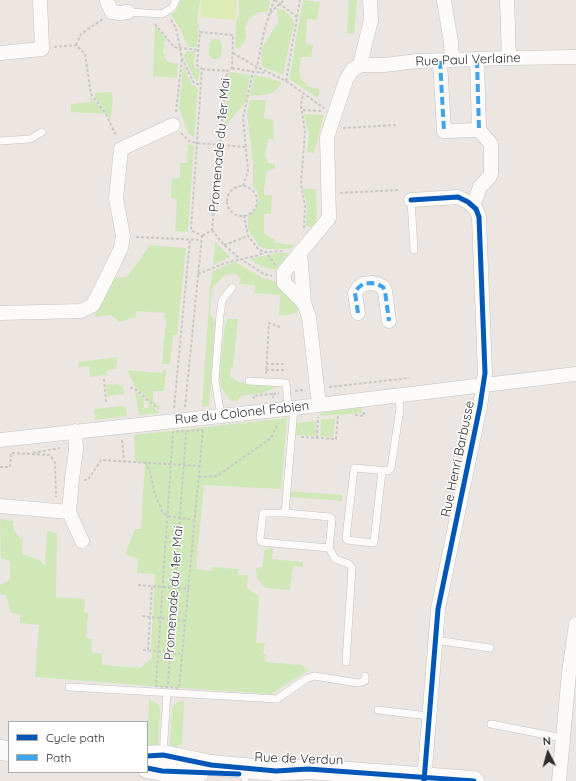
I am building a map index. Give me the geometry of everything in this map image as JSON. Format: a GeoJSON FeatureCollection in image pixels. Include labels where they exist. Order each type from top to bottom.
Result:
{"type":"FeatureCollection","features":[{"type":"Feature","properties":{"kind":"main road","name":"Rue de Verdun"},"geometry":{"type":"LineString","coordinates":[[156,766],[211,765],[276,771],[308,769],[424,779],[474,781]]}},
{"type":"Feature","properties":{"kind":"main road","name":"Rue de Verdun"},"geometry":{"type":"LineString","coordinates":[[156,766],[245,778],[312,776],[380,781]]}},
{"type":"Feature","properties":{"kind":"street"},"geometry":{"type":"LineString","coordinates":[[0,53],[42,49],[40,0]]}},
{"type":"Feature","properties":{"kind":"street"},"geometry":{"type":"LineString","coordinates":[[304,303],[284,283],[284,272],[329,218],[327,137],[332,111],[346,80],[352,70],[360,65],[371,20],[370,0]]}},
{"type":"Feature","properties":{"kind":"street"},"geometry":{"type":"LineString","coordinates":[[507,0],[509,58]]}},
{"type":"Feature","properties":{"kind":"street"},"geometry":{"type":"LineString","coordinates":[[444,1],[451,42],[446,61],[444,131],[480,130]]}},
{"type":"Feature","properties":{"kind":"street"},"geometry":{"type":"LineString","coordinates":[[110,6],[119,13],[128,12]]}},
{"type":"Feature","properties":{"kind":"street","name":"Rue Paul Verlaine"},"geometry":{"type":"LineString","coordinates":[[360,65],[384,65],[418,61],[576,57]]}},
{"type":"Feature","properties":{"kind":"street"},"geometry":{"type":"LineString","coordinates":[[411,200],[452,197],[464,199],[472,204],[480,187],[490,176],[490,144],[480,130],[477,60]]}},
{"type":"Feature","properties":{"kind":"street"},"geometry":{"type":"LineString","coordinates":[[0,313],[81,311],[93,305],[121,248],[123,236],[116,198],[121,149],[173,125]]}},
{"type":"Feature","properties":{"kind":"street","name":"Rue Henri Barbusse"},"geometry":{"type":"LineString","coordinates":[[424,779],[438,609],[480,406],[485,373],[479,217],[472,204]]}},
{"type":"Feature","properties":{"kind":"street"},"geometry":{"type":"LineString","coordinates":[[304,247],[304,303],[309,317],[318,408]]}},
{"type":"Feature","properties":{"kind":"street"},"geometry":{"type":"LineString","coordinates":[[358,313],[356,293],[358,288],[363,284],[377,284],[385,290],[389,321]]}},
{"type":"Feature","properties":{"kind":"street","name":"Rue du Colonel Fabien"},"geometry":{"type":"LineString","coordinates":[[0,440],[222,416],[287,412],[398,395],[576,374]]}},
{"type":"Feature","properties":{"kind":"street"},"geometry":{"type":"LineString","coordinates":[[62,511],[72,479],[76,450],[75,431]]}},
{"type":"Feature","properties":{"kind":"street"},"geometry":{"type":"LineString","coordinates":[[0,506],[62,511]]}},
{"type":"Feature","properties":{"kind":"street"},"geometry":{"type":"LineString","coordinates":[[62,511],[82,541]]}},
{"type":"Feature","properties":{"kind":"street"},"geometry":{"type":"LineString","coordinates":[[559,781],[569,673],[576,624]]}},
{"type":"Feature","properties":{"kind":"lane"},"geometry":{"type":"LineString","coordinates":[[128,12],[147,14],[166,13],[172,8],[176,0]]}},
{"type":"Feature","properties":{"kind":"lane"},"geometry":{"type":"LineString","coordinates":[[0,141],[30,139],[42,132]]}},
{"type":"Feature","properties":{"kind":"lane"},"geometry":{"type":"LineString","coordinates":[[411,200],[414,250]]}},
{"type":"Feature","properties":{"kind":"lane"},"geometry":{"type":"LineString","coordinates":[[222,416],[215,380],[222,301],[232,288]]}},
{"type":"Feature","properties":{"kind":"lane"},"geometry":{"type":"LineString","coordinates":[[250,380],[286,383],[287,412],[292,437],[285,513]]}},
{"type":"Feature","properties":{"kind":"lane"},"geometry":{"type":"LineString","coordinates":[[382,471],[374,542],[347,540],[354,469],[388,471],[390,468],[400,408],[398,395]]}},
{"type":"Feature","properties":{"kind":"lane"},"geometry":{"type":"LineString","coordinates":[[329,548],[261,542],[260,539],[263,513],[285,513],[330,517],[332,519],[329,548],[336,559],[349,564],[352,569],[346,662]]}},
{"type":"Feature","properties":{"kind":"lane"},"geometry":{"type":"LineString","coordinates":[[435,640],[490,648]]}},
{"type":"Feature","properties":{"kind":"lane"},"geometry":{"type":"LineString","coordinates":[[68,687],[167,690],[278,699],[306,679],[314,676],[358,683],[364,681],[365,676]]}},
{"type":"Feature","properties":{"kind":"lane"},"geometry":{"type":"LineString","coordinates":[[156,766],[167,690]]}},
{"type":"Feature","properties":{"kind":"lane"},"geometry":{"type":"LineString","coordinates":[[378,710],[429,716]]}},
{"type":"Feature","properties":{"kind":"lane"},"geometry":{"type":"LineString","coordinates":[[491,724],[562,738]]}},
{"type":"Feature","properties":{"kind":"path"},"geometry":{"type":"LineString","coordinates":[[243,186],[248,170],[243,118],[253,72],[257,67],[264,31],[274,0],[297,17]]}},
{"type":"Feature","properties":{"kind":"path"},"geometry":{"type":"LineString","coordinates":[[270,13],[284,0]]}},
{"type":"Feature","properties":{"kind":"path"},"geometry":{"type":"LineString","coordinates":[[286,81],[300,0]]}},
{"type":"Feature","properties":{"kind":"path"},"geometry":{"type":"LineString","coordinates":[[76,45],[81,34],[90,28],[110,6]]}},
{"type":"Feature","properties":{"kind":"path"},"geometry":{"type":"LineString","coordinates":[[166,13],[176,28],[182,58],[194,83],[201,85]]}},
{"type":"Feature","properties":{"kind":"path"},"geometry":{"type":"LineString","coordinates":[[147,14],[174,47],[198,50]]}},
{"type":"Feature","properties":{"kind":"path"},"geometry":{"type":"LineString","coordinates":[[42,49],[76,45]]}},
{"type":"Feature","properties":{"kind":"path"},"geometry":{"type":"LineString","coordinates":[[76,45],[85,54],[91,94],[106,114],[121,149]]}},
{"type":"Feature","properties":{"kind":"path"},"geometry":{"type":"LineString","coordinates":[[233,53],[266,72],[286,81],[304,95],[332,111]]}},
{"type":"Feature","properties":{"kind":"path"},"geometry":{"type":"LineString","coordinates":[[182,58],[173,125],[189,141],[245,147]]}},
{"type":"Feature","properties":{"kind":"path"},"geometry":{"type":"LineString","coordinates":[[232,68],[253,72],[266,72]]}},
{"type":"Feature","properties":{"kind":"path"},"geometry":{"type":"LineString","coordinates":[[202,69],[227,71]]}},
{"type":"Feature","properties":{"kind":"path"},"geometry":{"type":"LineString","coordinates":[[198,274],[225,263],[266,252],[304,247],[303,234],[305,206],[300,184],[306,132],[303,110],[301,106],[304,95]]}},
{"type":"Feature","properties":{"kind":"path"},"geometry":{"type":"LineString","coordinates":[[303,110],[332,111]]}},
{"type":"Feature","properties":{"kind":"path"},"geometry":{"type":"LineString","coordinates":[[329,128],[396,125]]}},
{"type":"Feature","properties":{"kind":"path"},"geometry":{"type":"LineString","coordinates":[[243,186],[252,190],[257,198],[255,207],[249,214],[244,215],[234,213],[228,206],[227,201],[230,191],[234,188],[243,186]]}},
{"type":"Feature","properties":{"kind":"path"},"geometry":{"type":"LineString","coordinates":[[328,193],[400,190]]}},
{"type":"Feature","properties":{"kind":"path"},"geometry":{"type":"LineString","coordinates":[[244,215],[248,236],[259,250],[266,252]]}},
{"type":"Feature","properties":{"kind":"path"},"geometry":{"type":"LineString","coordinates":[[212,230],[224,245],[241,259],[264,274],[283,277]]}},
{"type":"Feature","properties":{"kind":"path"},"geometry":{"type":"LineString","coordinates":[[123,236],[201,240]]}},
{"type":"Feature","properties":{"kind":"path"},"geometry":{"type":"LineString","coordinates":[[190,239],[174,408],[186,407],[202,236]]}},
{"type":"Feature","properties":{"kind":"path"},"geometry":{"type":"LineString","coordinates":[[224,245],[248,236]]}},
{"type":"Feature","properties":{"kind":"path"},"geometry":{"type":"LineString","coordinates":[[280,327],[269,323],[266,370],[285,370]]}},
{"type":"Feature","properties":{"kind":"path"},"geometry":{"type":"LineString","coordinates":[[266,364],[284,364]]}},
{"type":"Feature","properties":{"kind":"path"},"geometry":{"type":"LineString","coordinates":[[254,404],[253,396],[409,378]]}},
{"type":"Feature","properties":{"kind":"path"},"geometry":{"type":"LineString","coordinates":[[104,379],[106,402]]}},
{"type":"Feature","properties":{"kind":"path"},"geometry":{"type":"LineString","coordinates":[[130,388],[134,388],[159,410]]}},
{"type":"Feature","properties":{"kind":"path"},"geometry":{"type":"LineString","coordinates":[[273,394],[274,402]]}},
{"type":"Feature","properties":{"kind":"path"},"geometry":{"type":"LineString","coordinates":[[317,438],[318,408]]}},
{"type":"Feature","properties":{"kind":"path"},"geometry":{"type":"LineString","coordinates":[[199,476],[217,476],[271,438],[287,412]]}},
{"type":"Feature","properties":{"kind":"path"},"geometry":{"type":"LineString","coordinates":[[292,437],[336,439],[338,416]]}},
{"type":"Feature","properties":{"kind":"path"},"geometry":{"type":"LineString","coordinates":[[203,430],[199,476],[179,688],[167,690],[156,686],[173,432],[203,430]]}},
{"type":"Feature","properties":{"kind":"path"},"geometry":{"type":"LineString","coordinates":[[122,440],[124,461]]}},
{"type":"Feature","properties":{"kind":"path"},"geometry":{"type":"LineString","coordinates":[[0,467],[10,467],[12,453],[49,455],[55,462],[62,511]]}},
{"type":"Feature","properties":{"kind":"path"},"geometry":{"type":"LineString","coordinates":[[72,479],[88,480],[101,460],[200,466]]}},
{"type":"Feature","properties":{"kind":"path"},"geometry":{"type":"LineString","coordinates":[[145,462],[150,472],[155,494],[162,511],[167,516],[195,520]]}},
{"type":"Feature","properties":{"kind":"path"},"geometry":{"type":"LineString","coordinates":[[138,585],[188,589]]}},
{"type":"Feature","properties":{"kind":"path"},"geometry":{"type":"LineString","coordinates":[[148,650],[152,586]]}},
{"type":"Feature","properties":{"kind":"path"},"geometry":{"type":"LineString","coordinates":[[142,616],[186,620]]}},
{"type":"Feature","properties":{"kind":"path"},"geometry":{"type":"LineString","coordinates":[[144,650],[182,654]]}},
{"type":"Feature","properties":{"kind":"green space"},"geometry":{"type":"Polygon","coordinates":[[[181,0],[200,0],[197,22],[199,25],[197,47],[188,47],[180,29],[171,15],[176,11],[181,0]]]}},
{"type":"Feature","properties":{"kind":"green space"},"geometry":{"type":"Polygon","coordinates":[[[201,0],[237,0],[235,20],[200,17],[201,0]]]}},
{"type":"Feature","properties":{"kind":"green space"},"geometry":{"type":"Polygon","coordinates":[[[239,0],[270,0],[268,12],[259,12],[249,19],[245,28],[246,37],[240,49],[235,47],[236,21],[239,14],[239,0]]]}},
{"type":"Feature","properties":{"kind":"green space"},"geometry":{"type":"Polygon","coordinates":[[[303,0],[320,2],[317,20],[307,19],[306,44],[313,45],[311,57],[301,57],[299,70],[301,79],[309,87],[320,89],[318,98],[289,79],[303,0]]]}},
{"type":"Feature","properties":{"kind":"green space"},"geometry":{"type":"Polygon","coordinates":[[[349,0],[357,0],[354,34],[347,33],[349,0]]]}},
{"type":"Feature","properties":{"kind":"green space"},"geometry":{"type":"Polygon","coordinates":[[[277,8],[285,11],[292,18],[294,23],[283,75],[261,66],[262,48],[278,22],[277,8]]]}},
{"type":"Feature","properties":{"kind":"green space"},"geometry":{"type":"Polygon","coordinates":[[[155,25],[165,38],[163,52],[165,58],[168,62],[178,64],[177,78],[153,76],[155,25]]]}},
{"type":"Feature","properties":{"kind":"green space"},"geometry":{"type":"Polygon","coordinates":[[[213,39],[220,40],[222,46],[221,56],[218,59],[212,59],[209,55],[209,44],[213,39]]]}},
{"type":"Feature","properties":{"kind":"green space"},"geometry":{"type":"Polygon","coordinates":[[[188,51],[195,51],[194,67],[200,69],[198,82],[194,78],[184,57],[188,51]]]}},
{"type":"Feature","properties":{"kind":"green space"},"geometry":{"type":"Polygon","coordinates":[[[183,65],[192,85],[198,88],[194,137],[189,134],[179,108],[183,65]]]}},
{"type":"Feature","properties":{"kind":"green space"},"geometry":{"type":"Polygon","coordinates":[[[229,72],[250,75],[246,101],[225,127],[229,72]]]}},
{"type":"Feature","properties":{"kind":"green space"},"geometry":{"type":"Polygon","coordinates":[[[254,75],[269,78],[282,83],[275,91],[269,94],[250,96],[254,75]]]}},
{"type":"Feature","properties":{"kind":"green space"},"geometry":{"type":"Polygon","coordinates":[[[111,92],[113,97],[111,120],[95,97],[95,93],[111,92]]]}},
{"type":"Feature","properties":{"kind":"green space"},"geometry":{"type":"Polygon","coordinates":[[[90,96],[106,114],[71,112],[71,104],[91,102],[90,96]]]}},
{"type":"Feature","properties":{"kind":"green space"},"geometry":{"type":"Polygon","coordinates":[[[250,100],[266,100],[264,118],[273,120],[274,140],[268,139],[265,155],[268,163],[275,164],[275,169],[267,170],[264,195],[272,195],[271,214],[264,214],[264,233],[271,238],[274,238],[275,243],[295,245],[290,249],[267,249],[259,246],[248,229],[248,216],[256,209],[259,200],[257,191],[253,187],[253,161],[247,114],[250,100]]]}},
{"type":"Feature","properties":{"kind":"green space"},"geometry":{"type":"Polygon","coordinates":[[[304,114],[324,115],[314,153],[307,152],[309,134],[304,114]]]}},
{"type":"Feature","properties":{"kind":"green space"},"geometry":{"type":"Polygon","coordinates":[[[188,144],[194,146],[188,232],[175,231],[177,199],[171,198],[172,178],[180,178],[180,163],[187,163],[188,144]]]}},
{"type":"Feature","properties":{"kind":"green space"},"geometry":{"type":"Polygon","coordinates":[[[303,188],[316,189],[317,223],[313,227],[306,226],[307,204],[303,188]]]}},
{"type":"Feature","properties":{"kind":"green space"},"geometry":{"type":"Polygon","coordinates":[[[215,242],[230,257],[213,265],[215,242]]]}},
{"type":"Feature","properties":{"kind":"green space"},"geometry":{"type":"Polygon","coordinates":[[[150,245],[186,248],[177,335],[173,335],[170,364],[162,364],[166,321],[164,320],[165,313],[136,311],[136,318],[120,322],[111,315],[94,317],[114,278],[127,277],[150,245]]]}},
{"type":"Feature","properties":{"kind":"green space"},"geometry":{"type":"Polygon","coordinates":[[[277,253],[289,253],[276,270],[262,267],[250,259],[277,253]]]}},
{"type":"Feature","properties":{"kind":"green space"},"geometry":{"type":"Polygon","coordinates":[[[235,262],[261,277],[279,283],[297,303],[297,312],[289,315],[279,315],[280,295],[254,293],[255,285],[239,284],[241,279],[236,274],[225,275],[212,288],[210,314],[215,322],[209,406],[202,407],[210,288],[213,271],[235,262]]]}},
{"type":"Feature","properties":{"kind":"green space"},"geometry":{"type":"Polygon","coordinates":[[[228,319],[238,319],[233,367],[231,367],[230,377],[239,382],[279,386],[263,393],[241,396],[236,402],[230,400],[222,389],[219,377],[225,324],[228,319]]]}},
{"type":"Feature","properties":{"kind":"green space"},"geometry":{"type":"Polygon","coordinates":[[[118,357],[116,369],[108,370],[106,375],[90,377],[89,366],[79,368],[78,362],[118,357]]]}},
{"type":"Feature","properties":{"kind":"green space"},"geometry":{"type":"Polygon","coordinates":[[[127,370],[162,373],[163,370],[166,370],[164,391],[153,391],[153,400],[160,407],[157,408],[135,387],[127,370]]]}},
{"type":"Feature","properties":{"kind":"green space"},"geometry":{"type":"Polygon","coordinates":[[[118,384],[123,387],[124,394],[107,396],[106,385],[118,384]]]}},
{"type":"Feature","properties":{"kind":"green space"},"geometry":{"type":"Polygon","coordinates":[[[135,391],[147,401],[144,401],[144,408],[148,408],[148,402],[159,413],[139,415],[135,391]]]}},
{"type":"Feature","properties":{"kind":"green space"},"geometry":{"type":"Polygon","coordinates":[[[122,406],[126,408],[127,416],[95,420],[94,409],[122,406]]]}},
{"type":"Feature","properties":{"kind":"green space"},"geometry":{"type":"Polygon","coordinates":[[[362,407],[362,413],[321,416],[320,413],[362,407]]]}},
{"type":"Feature","properties":{"kind":"green space"},"geometry":{"type":"Polygon","coordinates":[[[287,418],[281,489],[204,485],[196,569],[212,571],[212,567],[239,569],[238,575],[248,575],[247,588],[259,596],[256,643],[265,643],[263,654],[266,655],[265,662],[301,665],[309,670],[271,694],[35,677],[39,625],[20,623],[20,614],[11,613],[6,595],[0,594],[0,585],[10,580],[10,561],[1,558],[0,519],[13,521],[14,530],[18,536],[23,538],[22,554],[40,560],[42,564],[45,565],[47,531],[57,533],[56,597],[85,599],[84,612],[88,613],[86,638],[92,639],[91,652],[102,654],[102,665],[140,668],[152,658],[151,645],[155,574],[137,573],[138,559],[125,554],[135,529],[141,529],[145,464],[135,462],[134,435],[287,418]]]}},
{"type":"Feature","properties":{"kind":"green space"},"geometry":{"type":"Polygon","coordinates":[[[335,418],[333,437],[320,436],[321,420],[335,418]]]}},
{"type":"Feature","properties":{"kind":"green space"},"geometry":{"type":"Polygon","coordinates":[[[316,421],[316,436],[294,435],[295,423],[316,421]]]}},
{"type":"Feature","properties":{"kind":"green space"},"geometry":{"type":"Polygon","coordinates":[[[290,491],[342,495],[342,501],[290,497],[290,491]]]}},
{"type":"Feature","properties":{"kind":"green space"},"geometry":{"type":"Polygon","coordinates":[[[273,548],[272,559],[303,562],[303,567],[293,566],[290,590],[265,588],[257,579],[256,568],[262,567],[265,550],[273,548]]]}},
{"type":"Feature","properties":{"kind":"green space"},"geometry":{"type":"Polygon","coordinates":[[[149,699],[159,705],[160,711],[158,745],[156,747],[148,746],[149,699]]]}},
{"type":"Feature","properties":{"kind":"green space"},"geometry":{"type":"Polygon","coordinates":[[[184,701],[182,745],[178,745],[178,748],[173,747],[170,744],[172,710],[174,705],[184,701]]]}},
{"type":"Feature","properties":{"kind":"marked path"},"geometry":{"type":"LineString","coordinates":[[477,60],[479,130]]}},
{"type":"Feature","properties":{"kind":"marked path"},"geometry":{"type":"LineString","coordinates":[[440,61],[444,131]]}},
{"type":"Feature","properties":{"kind":"marked path"},"geometry":{"type":"LineString","coordinates":[[358,313],[355,293],[358,288],[363,284],[377,284],[383,287],[385,291],[389,321]]}},
{"type":"Feature","properties":{"kind":"cycle path"},"geometry":{"type":"LineString","coordinates":[[411,200],[458,197],[468,202],[476,209],[479,217],[485,373],[480,406],[438,609],[424,781]]}},
{"type":"Feature","properties":{"kind":"cycle path"},"geometry":{"type":"LineString","coordinates":[[148,756],[163,755],[211,765],[276,771],[308,769],[474,781]]}},
{"type":"Feature","properties":{"kind":"cycle path"},"geometry":{"type":"LineString","coordinates":[[148,768],[162,771],[239,774]]}}]}
